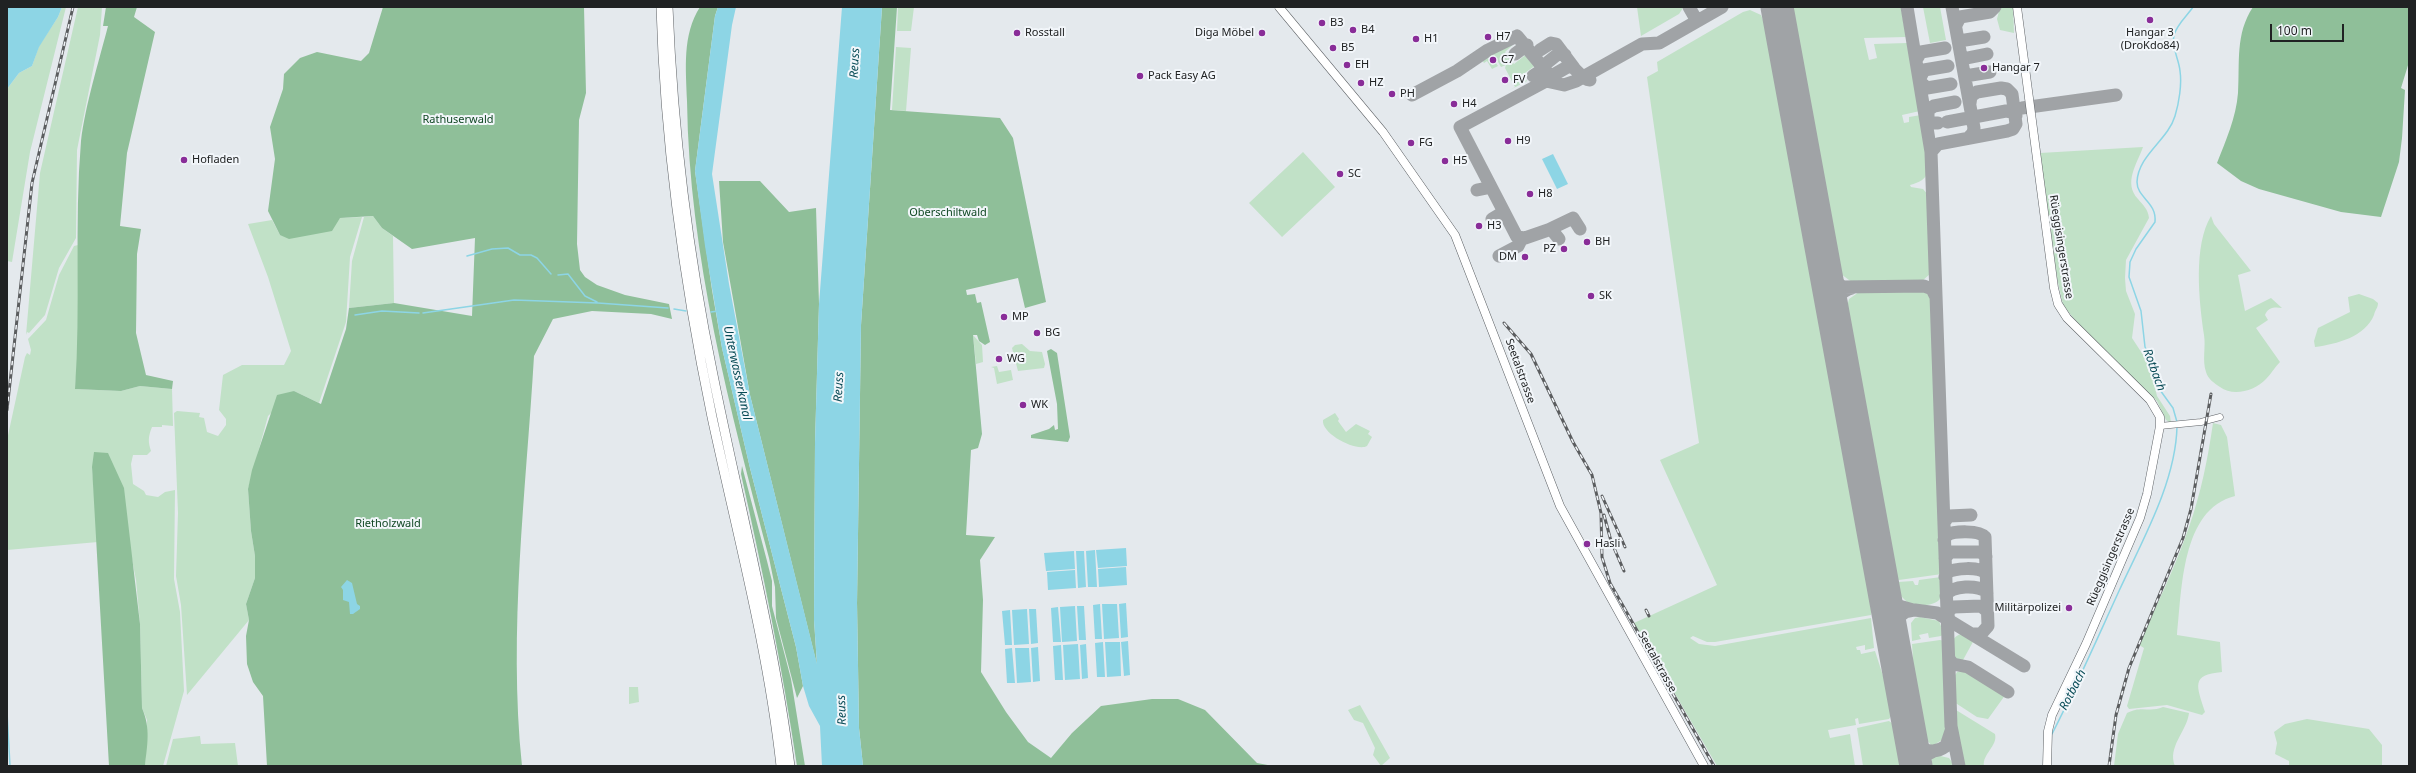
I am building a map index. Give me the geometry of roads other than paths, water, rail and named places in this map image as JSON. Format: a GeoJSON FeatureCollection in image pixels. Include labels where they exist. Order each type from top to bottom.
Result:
{"type":"FeatureCollection","features":[{"type":"Feature","properties":{"kind":"highway"},"geometry":{"type":"LineString","coordinates":[[661,7],[667,124],[686,276],[704,375],[763,652],[781,766]]}},
{"type":"Feature","properties":{"kind":"highway"},"geometry":{"type":"LineString","coordinates":[[668,7],[678,147],[696,281],[713,375],[772,653],[790,766]]}},
{"type":"Feature","properties":{"kind":"main road","name":"Seetalstrasse"},"geometry":{"type":"LineString","coordinates":[[1279,7],[1383,132],[1455,235],[1560,506],[1704,766]]}},
{"type":"Feature","properties":{"kind":"main road","name":"Rüeggisingerstrasse"},"geometry":{"type":"LineString","coordinates":[[2017,7],[2054,288],[2058,304],[2076,330],[2150,400],[2160,417],[2160,426],[2147,494],[2140,518],[2086,644],[2062,693],[2049,724],[2047,756],[2048,766]]}},
{"type":"Feature","properties":{"kind":"street"},"geometry":{"type":"LineString","coordinates":[[2160,426],[2172,426],[2220,417]]}},
{"type":"Feature","properties":{"kind":"water"},"geometry":{"type":"Polygon","coordinates":[[[7,7],[62,7],[58,17],[39,47],[32,66],[19,73],[7,89],[7,7]]]}},
{"type":"Feature","properties":{"kind":"water"},"geometry":{"type":"Polygon","coordinates":[[[718,7],[736,7],[732,25],[712,174],[729,284],[750,395],[817,664],[814,620],[815,443],[819,304],[842,7],[882,7],[861,325],[857,603],[859,728],[863,766],[822,766],[820,726],[809,706],[803,686],[796,647],[750,468],[722,348],[705,246],[695,171],[715,16],[718,7]]]}},
{"type":"Feature","properties":{"kind":"water"},"geometry":{"type":"Polygon","coordinates":[[[1553,154],[1568,184],[1557,189],[1542,159],[1553,154]]]}},
{"type":"Feature","properties":{"kind":"water"},"geometry":{"type":"Polygon","coordinates":[[[1126,548],[1127,566],[1098,568],[1096,550],[1126,548]]]}},
{"type":"Feature","properties":{"kind":"water"},"geometry":{"type":"Polygon","coordinates":[[[1095,550],[1097,587],[1088,587],[1086,551],[1095,550]]]}},
{"type":"Feature","properties":{"kind":"water"},"geometry":{"type":"Polygon","coordinates":[[[1074,551],[1075,569],[1046,571],[1044,553],[1074,551]]]}},
{"type":"Feature","properties":{"kind":"water"},"geometry":{"type":"Polygon","coordinates":[[[1076,551],[1084,551],[1086,587],[1078,588],[1076,551]]]}},
{"type":"Feature","properties":{"kind":"water"},"geometry":{"type":"Polygon","coordinates":[[[1126,567],[1127,585],[1099,587],[1098,569],[1126,567]]]}},
{"type":"Feature","properties":{"kind":"water"},"geometry":{"type":"Polygon","coordinates":[[[1075,570],[1076,588],[1048,590],[1047,572],[1075,570]]]}},
{"type":"Feature","properties":{"kind":"water"},"geometry":{"type":"Polygon","coordinates":[[[347,580],[352,583],[357,604],[360,606],[360,609],[353,614],[350,614],[349,602],[343,600],[343,590],[341,587],[347,580]]]}},
{"type":"Feature","properties":{"kind":"water"},"geometry":{"type":"Polygon","coordinates":[[[1126,603],[1128,637],[1121,638],[1119,604],[1126,603]]]}},
{"type":"Feature","properties":{"kind":"water"},"geometry":{"type":"Polygon","coordinates":[[[1100,604],[1102,639],[1095,639],[1093,605],[1100,604]]]}},
{"type":"Feature","properties":{"kind":"water"},"geometry":{"type":"Polygon","coordinates":[[[1102,604],[1117,604],[1119,638],[1104,639],[1102,604]]]}},
{"type":"Feature","properties":{"kind":"water"},"geometry":{"type":"Polygon","coordinates":[[[1075,606],[1077,641],[1062,642],[1060,607],[1075,606]]]}},
{"type":"Feature","properties":{"kind":"water"},"geometry":{"type":"Polygon","coordinates":[[[1077,606],[1084,606],[1086,640],[1079,640],[1077,606]]]}},
{"type":"Feature","properties":{"kind":"water"},"geometry":{"type":"Polygon","coordinates":[[[1058,607],[1061,642],[1053,642],[1051,608],[1058,607]]]}},
{"type":"Feature","properties":{"kind":"water"},"geometry":{"type":"Polygon","coordinates":[[[1027,609],[1029,644],[1014,645],[1012,610],[1027,609]]]}},
{"type":"Feature","properties":{"kind":"water"},"geometry":{"type":"Polygon","coordinates":[[[1029,609],[1036,609],[1038,643],[1031,644],[1029,609]]]}},
{"type":"Feature","properties":{"kind":"water"},"geometry":{"type":"Polygon","coordinates":[[[1010,610],[1012,645],[1005,645],[1002,611],[1010,610]]]}},
{"type":"Feature","properties":{"kind":"water"},"geometry":{"type":"Polygon","coordinates":[[[1128,641],[1130,675],[1124,676],[1121,642],[1128,641]]]}},
{"type":"Feature","properties":{"kind":"water"},"geometry":{"type":"Polygon","coordinates":[[[1103,642],[1105,677],[1097,677],[1095,643],[1103,642]]]}},
{"type":"Feature","properties":{"kind":"water"},"geometry":{"type":"Polygon","coordinates":[[[1105,642],[1120,642],[1121,676],[1107,677],[1105,642]]]}},
{"type":"Feature","properties":{"kind":"water"},"geometry":{"type":"Polygon","coordinates":[[[1078,644],[1080,679],[1065,680],[1063,645],[1078,644]]]}},
{"type":"Feature","properties":{"kind":"water"},"geometry":{"type":"Polygon","coordinates":[[[1086,644],[1088,678],[1082,679],[1080,645],[1086,644]]]}},
{"type":"Feature","properties":{"kind":"water"},"geometry":{"type":"Polygon","coordinates":[[[1061,645],[1063,680],[1055,680],[1053,646],[1061,645]]]}},
{"type":"Feature","properties":{"kind":"water"},"geometry":{"type":"Polygon","coordinates":[[[1038,647],[1040,681],[1033,682],[1031,648],[1038,647]]]}},
{"type":"Feature","properties":{"kind":"water"},"geometry":{"type":"Polygon","coordinates":[[[1012,648],[1015,683],[1007,683],[1005,649],[1012,648]]]}},
{"type":"Feature","properties":{"kind":"water"},"geometry":{"type":"Polygon","coordinates":[[[1015,648],[1029,648],[1031,682],[1017,683],[1015,648]]]}},
{"type":"Feature","properties":{"kind":"waterway","name":"Rotbach"},"geometry":{"type":"LineString","coordinates":[[2177,422],[2173,408],[2160,390],[2153,362],[2145,347],[2141,311],[2129,277],[2130,262],[2136,249],[2155,222],[2153,210],[2138,187],[2137,182],[2139,172],[2142,164],[2166,133],[2175,116],[2179,99],[2181,76],[2173,40],[2175,31],[2193,7]]}},
{"type":"Feature","properties":{"kind":"waterway"},"geometry":{"type":"LineString","coordinates":[[467,256],[492,249],[508,248],[520,255],[531,255],[537,258],[551,274]]}},
{"type":"Feature","properties":{"kind":"waterway"},"geometry":{"type":"LineString","coordinates":[[558,275],[568,274],[585,296],[597,302]]}},
{"type":"Feature","properties":{"kind":"waterway"},"geometry":{"type":"LineString","coordinates":[[423,313],[514,300],[598,303],[668,308]]}},
{"type":"Feature","properties":{"kind":"waterway"},"geometry":{"type":"LineString","coordinates":[[674,309],[686,311]]}},
{"type":"Feature","properties":{"kind":"waterway"},"geometry":{"type":"LineString","coordinates":[[355,315],[382,311],[419,313]]}},
{"type":"Feature","properties":{"kind":"waterway"},"geometry":{"type":"LineString","coordinates":[[711,312],[718,311]]}},
{"type":"Feature","properties":{"kind":"waterway","name":"Rotbach"},"geometry":{"type":"LineString","coordinates":[[2052,734],[2156,511],[2171,468],[2177,426]]}},
{"type":"Feature","properties":{"kind":"waterway"},"geometry":{"type":"LineString","coordinates":[[7,712],[10,766]]}},
{"type":"Feature","properties":{"kind":"railway"},"geometry":{"type":"LineString","coordinates":[[7,410],[32,183],[73,7]]}},
{"type":"Feature","properties":{"kind":"railway"},"geometry":{"type":"LineString","coordinates":[[1504,323],[1531,354],[1573,442],[1592,475],[1601,513],[1602,557],[1610,583],[1714,766]]}},
{"type":"Feature","properties":{"kind":"railway"},"geometry":{"type":"LineString","coordinates":[[2109,766],[2116,715],[2129,668],[2183,538],[2191,509],[2211,394]]}},
{"type":"Feature","properties":{"kind":"railway"},"geometry":{"type":"LineString","coordinates":[[1602,496],[1625,547]]}},
{"type":"Feature","properties":{"kind":"railway"},"geometry":{"type":"LineString","coordinates":[[1604,515],[1611,541],[1624,571]]}},
{"type":"Feature","properties":{"kind":"railway"},"geometry":{"type":"LineString","coordinates":[[1646,610],[1649,616]]}},
{"type":"Feature","properties":{"kind":"place","name":"Hangar 3 (DroKdo84)"},"geometry":{"type":"Point","coordinates":[2150,20]}},
{"type":"Feature","properties":{"kind":"place","name":"B3"},"geometry":{"type":"Point","coordinates":[1322,23]}},
{"type":"Feature","properties":{"kind":"place","name":"B4"},"geometry":{"type":"Point","coordinates":[1353,30]}},
{"type":"Feature","properties":{"kind":"place","name":"Rosstall"},"geometry":{"type":"Point","coordinates":[1017,33]}},
{"type":"Feature","properties":{"kind":"place","name":"Diga Möbel"},"geometry":{"type":"Point","coordinates":[1262,33]}},
{"type":"Feature","properties":{"kind":"place","name":"H7"},"geometry":{"type":"Point","coordinates":[1488,37]}},
{"type":"Feature","properties":{"kind":"place","name":"H1"},"geometry":{"type":"Point","coordinates":[1416,39]}},
{"type":"Feature","properties":{"kind":"place","name":"B5"},"geometry":{"type":"Point","coordinates":[1333,48]}},
{"type":"Feature","properties":{"kind":"place","name":"C7"},"geometry":{"type":"Point","coordinates":[1493,60]}},
{"type":"Feature","properties":{"kind":"place","name":"EH"},"geometry":{"type":"Point","coordinates":[1347,65]}},
{"type":"Feature","properties":{"kind":"place","name":"Hangar 7"},"geometry":{"type":"Point","coordinates":[1984,68]}},
{"type":"Feature","properties":{"kind":"place","name":"Pack Easy AG"},"geometry":{"type":"Point","coordinates":[1140,76]}},
{"type":"Feature","properties":{"kind":"place","name":"FV"},"geometry":{"type":"Point","coordinates":[1505,80]}},
{"type":"Feature","properties":{"kind":"place","name":"HZ"},"geometry":{"type":"Point","coordinates":[1361,83]}},
{"type":"Feature","properties":{"kind":"place","name":"PH"},"geometry":{"type":"Point","coordinates":[1392,94]}},
{"type":"Feature","properties":{"kind":"place","name":"H4"},"geometry":{"type":"Point","coordinates":[1454,104]}},
{"type":"Feature","properties":{"kind":"place","name":"H9"},"geometry":{"type":"Point","coordinates":[1508,141]}},
{"type":"Feature","properties":{"kind":"place","name":"FG"},"geometry":{"type":"Point","coordinates":[1411,143]}},
{"type":"Feature","properties":{"kind":"place","name":"Hofladen"},"geometry":{"type":"Point","coordinates":[184,160]}},
{"type":"Feature","properties":{"kind":"place","name":"H5"},"geometry":{"type":"Point","coordinates":[1445,161]}},
{"type":"Feature","properties":{"kind":"place","name":"SC"},"geometry":{"type":"Point","coordinates":[1340,174]}},
{"type":"Feature","properties":{"kind":"place","name":"H8"},"geometry":{"type":"Point","coordinates":[1530,194]}},
{"type":"Feature","properties":{"kind":"place","name":"H3"},"geometry":{"type":"Point","coordinates":[1479,226]}},
{"type":"Feature","properties":{"kind":"place","name":"BH"},"geometry":{"type":"Point","coordinates":[1587,242]}},
{"type":"Feature","properties":{"kind":"place","name":"PZ"},"geometry":{"type":"Point","coordinates":[1564,249]}},
{"type":"Feature","properties":{"kind":"place","name":"DM"},"geometry":{"type":"Point","coordinates":[1525,257]}},
{"type":"Feature","properties":{"kind":"place","name":"SK"},"geometry":{"type":"Point","coordinates":[1591,296]}},
{"type":"Feature","properties":{"kind":"place","name":"MP"},"geometry":{"type":"Point","coordinates":[1004,317]}},
{"type":"Feature","properties":{"kind":"place","name":"BG"},"geometry":{"type":"Point","coordinates":[1037,333]}},
{"type":"Feature","properties":{"kind":"place","name":"WG"},"geometry":{"type":"Point","coordinates":[999,359]}},
{"type":"Feature","properties":{"kind":"place","name":"WK"},"geometry":{"type":"Point","coordinates":[1023,405]}},
{"type":"Feature","properties":{"kind":"place","name":"Hasli"},"geometry":{"type":"Point","coordinates":[1587,544]}},
{"type":"Feature","properties":{"kind":"place","name":"Militärpolizei"},"geometry":{"type":"Point","coordinates":[2069,608]}},
{"type":"Feature","properties":{"kind":"water label","name":"Reuss"},"geometry":{"type":"Point","coordinates":[855,63]}},
{"type":"Feature","properties":{"kind":"water label","name":"Unterwasserkanal"},"geometry":{"type":"Point","coordinates":[737,373]}},
{"type":"Feature","properties":{"kind":"water label","name":"Reuss"},"geometry":{"type":"Point","coordinates":[839,387]}},
{"type":"Feature","properties":{"kind":"water label","name":"Reuss"},"geometry":{"type":"Point","coordinates":[842,710]}},
{"type":"Feature","properties":{"kind":"park label","name":"Rathuserwald"},"geometry":{"type":"Point","coordinates":[458,120]}},
{"type":"Feature","properties":{"kind":"park label","name":"Oberschiltwald"},"geometry":{"type":"Point","coordinates":[948,213]}},
{"type":"Feature","properties":{"kind":"park label","name":"Rietholzwald"},"geometry":{"type":"Point","coordinates":[388,524]}}]}
